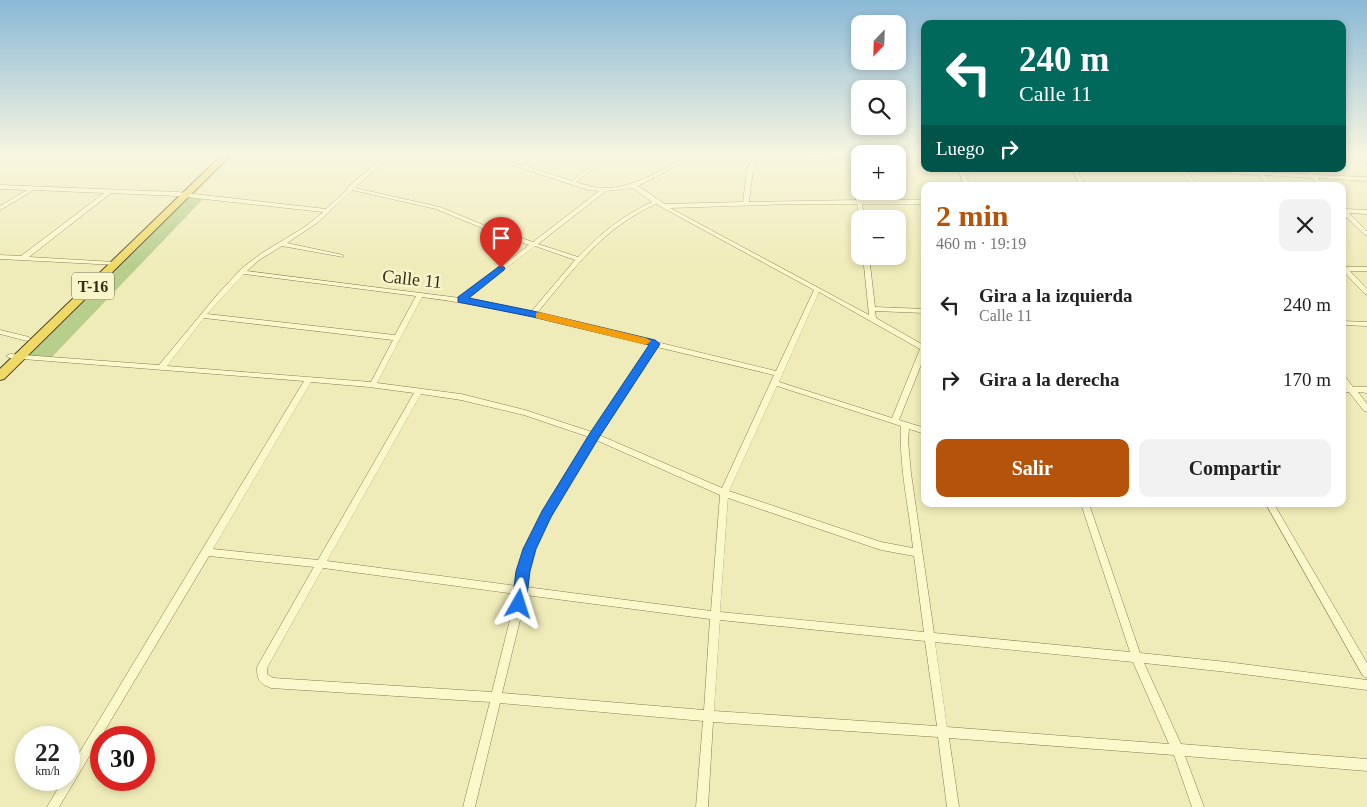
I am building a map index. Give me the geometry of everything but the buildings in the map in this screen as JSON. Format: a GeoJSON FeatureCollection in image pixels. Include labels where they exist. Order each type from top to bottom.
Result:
{"type":"FeatureCollection","features":[{"type":"Feature","properties":{"kind":"highway","name":"T-16"},"geometry":{"type":"LineString","coordinates":[[182,195],[186,191]]}},
{"type":"Feature","properties":{"kind":"highway","name":"T-16"},"geometry":{"type":"LineString","coordinates":[[0,365],[15,356],[187,191]]}},
{"type":"Feature","properties":{"kind":"highway","name":"T-16"},"geometry":{"type":"LineString","coordinates":[[0,376],[28,339],[110,264]]}},
{"type":"Feature","properties":{"kind":"street"},"geometry":{"type":"LineString","coordinates":[[0,208],[29,191]]}},
{"type":"Feature","properties":{"kind":"street"},"geometry":{"type":"LineString","coordinates":[[97,191],[182,195],[328,211]]}},
{"type":"Feature","properties":{"kind":"street"},"geometry":{"type":"LineString","coordinates":[[22,259],[110,191]]}},
{"type":"Feature","properties":{"kind":"street"},"geometry":{"type":"LineString","coordinates":[[161,368],[218,298],[256,260],[300,234],[328,211],[347,191]]}},
{"type":"Feature","properties":{"kind":"street"},"geometry":{"type":"LineString","coordinates":[[362,191],[438,208],[484,227],[580,260]]}},
{"type":"Feature","properties":{"kind":"street"},"geometry":{"type":"LineString","coordinates":[[461,300],[603,191]]}},
{"type":"Feature","properties":{"kind":"street"},"geometry":{"type":"LineString","coordinates":[[640,191],[663,206],[921,347]]}},
{"type":"Feature","properties":{"kind":"street"},"geometry":{"type":"LineString","coordinates":[[746,203],[747,191]]}},
{"type":"Feature","properties":{"kind":"street"},"geometry":{"type":"LineString","coordinates":[[533,314],[604,234],[623,219],[643,207],[656,202]]}},
{"type":"Feature","properties":{"kind":"street"},"geometry":{"type":"LineString","coordinates":[[860,202],[861,210]]}},
{"type":"Feature","properties":{"kind":"street"},"geometry":{"type":"LineString","coordinates":[[663,206],[746,203],[921,202]]}},
{"type":"Feature","properties":{"kind":"street"},"geometry":{"type":"LineString","coordinates":[[1346,210],[1367,212]]}},
{"type":"Feature","properties":{"kind":"street"},"geometry":{"type":"LineString","coordinates":[[1346,213],[1367,234]]}},
{"type":"Feature","properties":{"kind":"street"},"geometry":{"type":"LineString","coordinates":[[282,244],[341,256]]}},
{"type":"Feature","properties":{"kind":"street"},"geometry":{"type":"LineString","coordinates":[[0,257],[110,264]]}},
{"type":"Feature","properties":{"kind":"street"},"geometry":{"type":"LineString","coordinates":[[867,265],[873,320]]}},
{"type":"Feature","properties":{"kind":"street"},"geometry":{"type":"LineString","coordinates":[[1346,268],[1367,269]]}},
{"type":"Feature","properties":{"kind":"street"},"geometry":{"type":"LineString","coordinates":[[1346,271],[1367,293]]}},
{"type":"Feature","properties":{"kind":"street","name":"Calle 11"},"geometry":{"type":"LineString","coordinates":[[244,272],[461,300],[533,314],[779,374]]}},
{"type":"Feature","properties":{"kind":"street"},"geometry":{"type":"LineString","coordinates":[[702,807],[724,493],[817,290]]}},
{"type":"Feature","properties":{"kind":"street"},"geometry":{"type":"LineString","coordinates":[[373,384],[420,295]]}},
{"type":"Feature","properties":{"kind":"street"},"geometry":{"type":"LineString","coordinates":[[871,309],[921,311]]}},
{"type":"Feature","properties":{"kind":"street"},"geometry":{"type":"LineString","coordinates":[[204,316],[398,338]]}},
{"type":"Feature","properties":{"kind":"street"},"geometry":{"type":"LineString","coordinates":[[1346,323],[1367,324]]}},
{"type":"Feature","properties":{"kind":"street"},"geometry":{"type":"LineString","coordinates":[[0,332],[28,339]]}},
{"type":"Feature","properties":{"kind":"street"},"geometry":{"type":"LineString","coordinates":[[469,807],[497,697],[521,592],[523,571],[530,549],[546,514],[594,436],[655,344]]}},
{"type":"Feature","properties":{"kind":"street"},"geometry":{"type":"LineString","coordinates":[[15,356],[373,384],[461,397],[525,413],[594,436],[724,493],[881,546],[918,553]]}},
{"type":"Feature","properties":{"kind":"street"},"geometry":{"type":"LineString","coordinates":[[894,422],[921,356]]}},
{"type":"Feature","properties":{"kind":"street"},"geometry":{"type":"LineString","coordinates":[[53,807],[159,628],[208,552],[309,379]]}},
{"type":"Feature","properties":{"kind":"street"},"geometry":{"type":"LineString","coordinates":[[775,383],[921,430]]}},
{"type":"Feature","properties":{"kind":"street"},"geometry":{"type":"LineString","coordinates":[[1346,383],[1367,410]]}},
{"type":"Feature","properties":{"kind":"street"},"geometry":{"type":"LineString","coordinates":[[1346,390],[1367,390]]}},
{"type":"Feature","properties":{"kind":"street"},"geometry":{"type":"LineString","coordinates":[[419,391],[262,667],[262,677],[271,683],[497,697],[708,716],[1177,749],[1367,765]]}},
{"type":"Feature","properties":{"kind":"street"},"geometry":{"type":"LineString","coordinates":[[905,425],[905,457],[916,525],[918,553],[953,807]]}},
{"type":"Feature","properties":{"kind":"street"},"geometry":{"type":"LineString","coordinates":[[1086,507],[1137,659],[1177,749],[1198,807]]}},
{"type":"Feature","properties":{"kind":"street"},"geometry":{"type":"LineString","coordinates":[[1272,507],[1367,673]]}},
{"type":"Feature","properties":{"kind":"street"},"geometry":{"type":"LineString","coordinates":[[208,552],[322,564],[521,592],[715,615],[1227,667],[1367,685]]}},
{"type":"Feature","properties":{"kind":"green space"},"geometry":{"type":"Polygon","coordinates":[[[186,195],[204,198],[50,359],[21,357],[186,195]]]}},
{"type":"Feature","properties":{"kind":"slow traffic"},"geometry":{"type":"LineString","coordinates":[[539,316],[646,341]]}},
{"type":"Feature","properties":{"kind":"route"},"geometry":{"type":"LineString","coordinates":[[501,268],[461,300],[533,314],[655,344],[594,436],[546,514],[530,549],[523,571],[519,604]]}}]}
